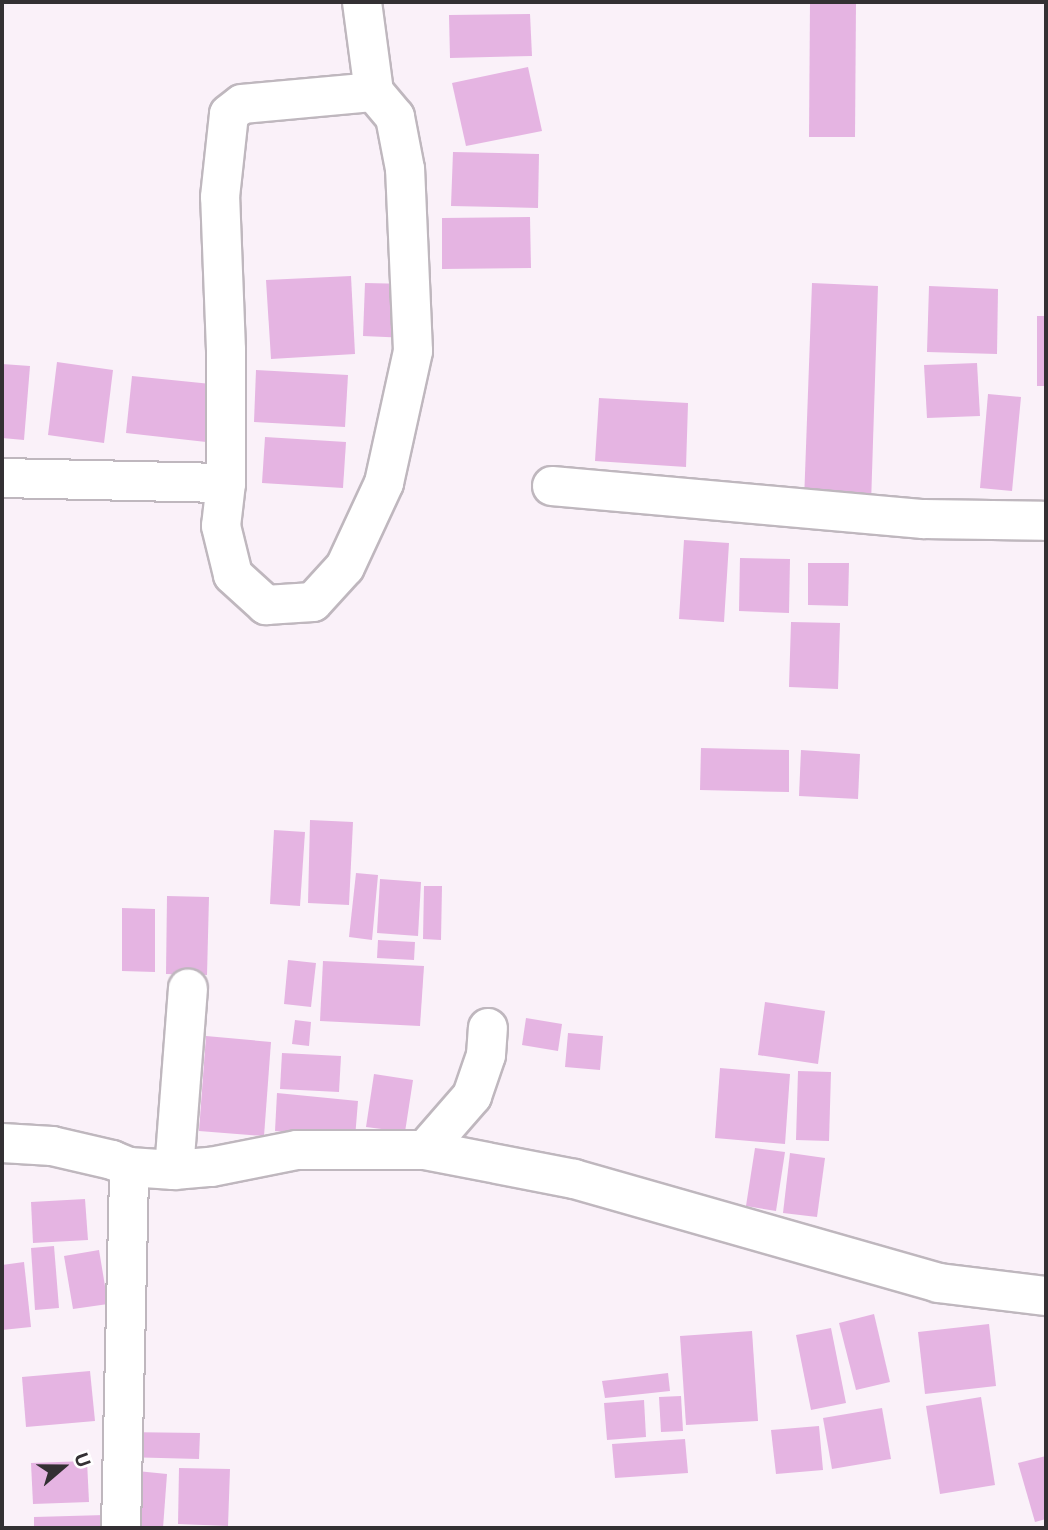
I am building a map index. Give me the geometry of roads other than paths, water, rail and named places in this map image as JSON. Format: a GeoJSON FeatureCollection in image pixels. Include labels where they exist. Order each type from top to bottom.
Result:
{"type":"FeatureCollection","features":[{"type":"Feature","properties":{"kind":"street"},"geometry":{"type":"LineString","coordinates":[[362,2],[374,92],[395,117],[404,169],[413,351],[384,483],[345,567],[313,602],[266,605],[233,575],[221,526],[226,483],[226,349],[220,197],[229,114],[242,104],[374,92]]}},
{"type":"Feature","properties":{"kind":"street"},"geometry":{"type":"LineString","coordinates":[[2,478],[226,483]]}},
{"type":"Feature","properties":{"kind":"street"},"geometry":{"type":"LineString","coordinates":[[552,486],[925,519],[1046,521]]}},
{"type":"Feature","properties":{"kind":"street"},"geometry":{"type":"LineString","coordinates":[[174,1170],[188,989]]}},
{"type":"Feature","properties":{"kind":"street"},"geometry":{"type":"LineString","coordinates":[[425,1150],[472,1096],[486,1055],[488,1028]]}},
{"type":"Feature","properties":{"kind":"street"},"geometry":{"type":"LineString","coordinates":[[2,1143],[52,1146],[129,1167],[174,1170],[211,1167],[297,1150],[425,1150],[574,1179],[938,1283],[1046,1296]]}},
{"type":"Feature","properties":{"kind":"street"},"geometry":{"type":"LineString","coordinates":[[121,1528],[129,1167]]}}]}
